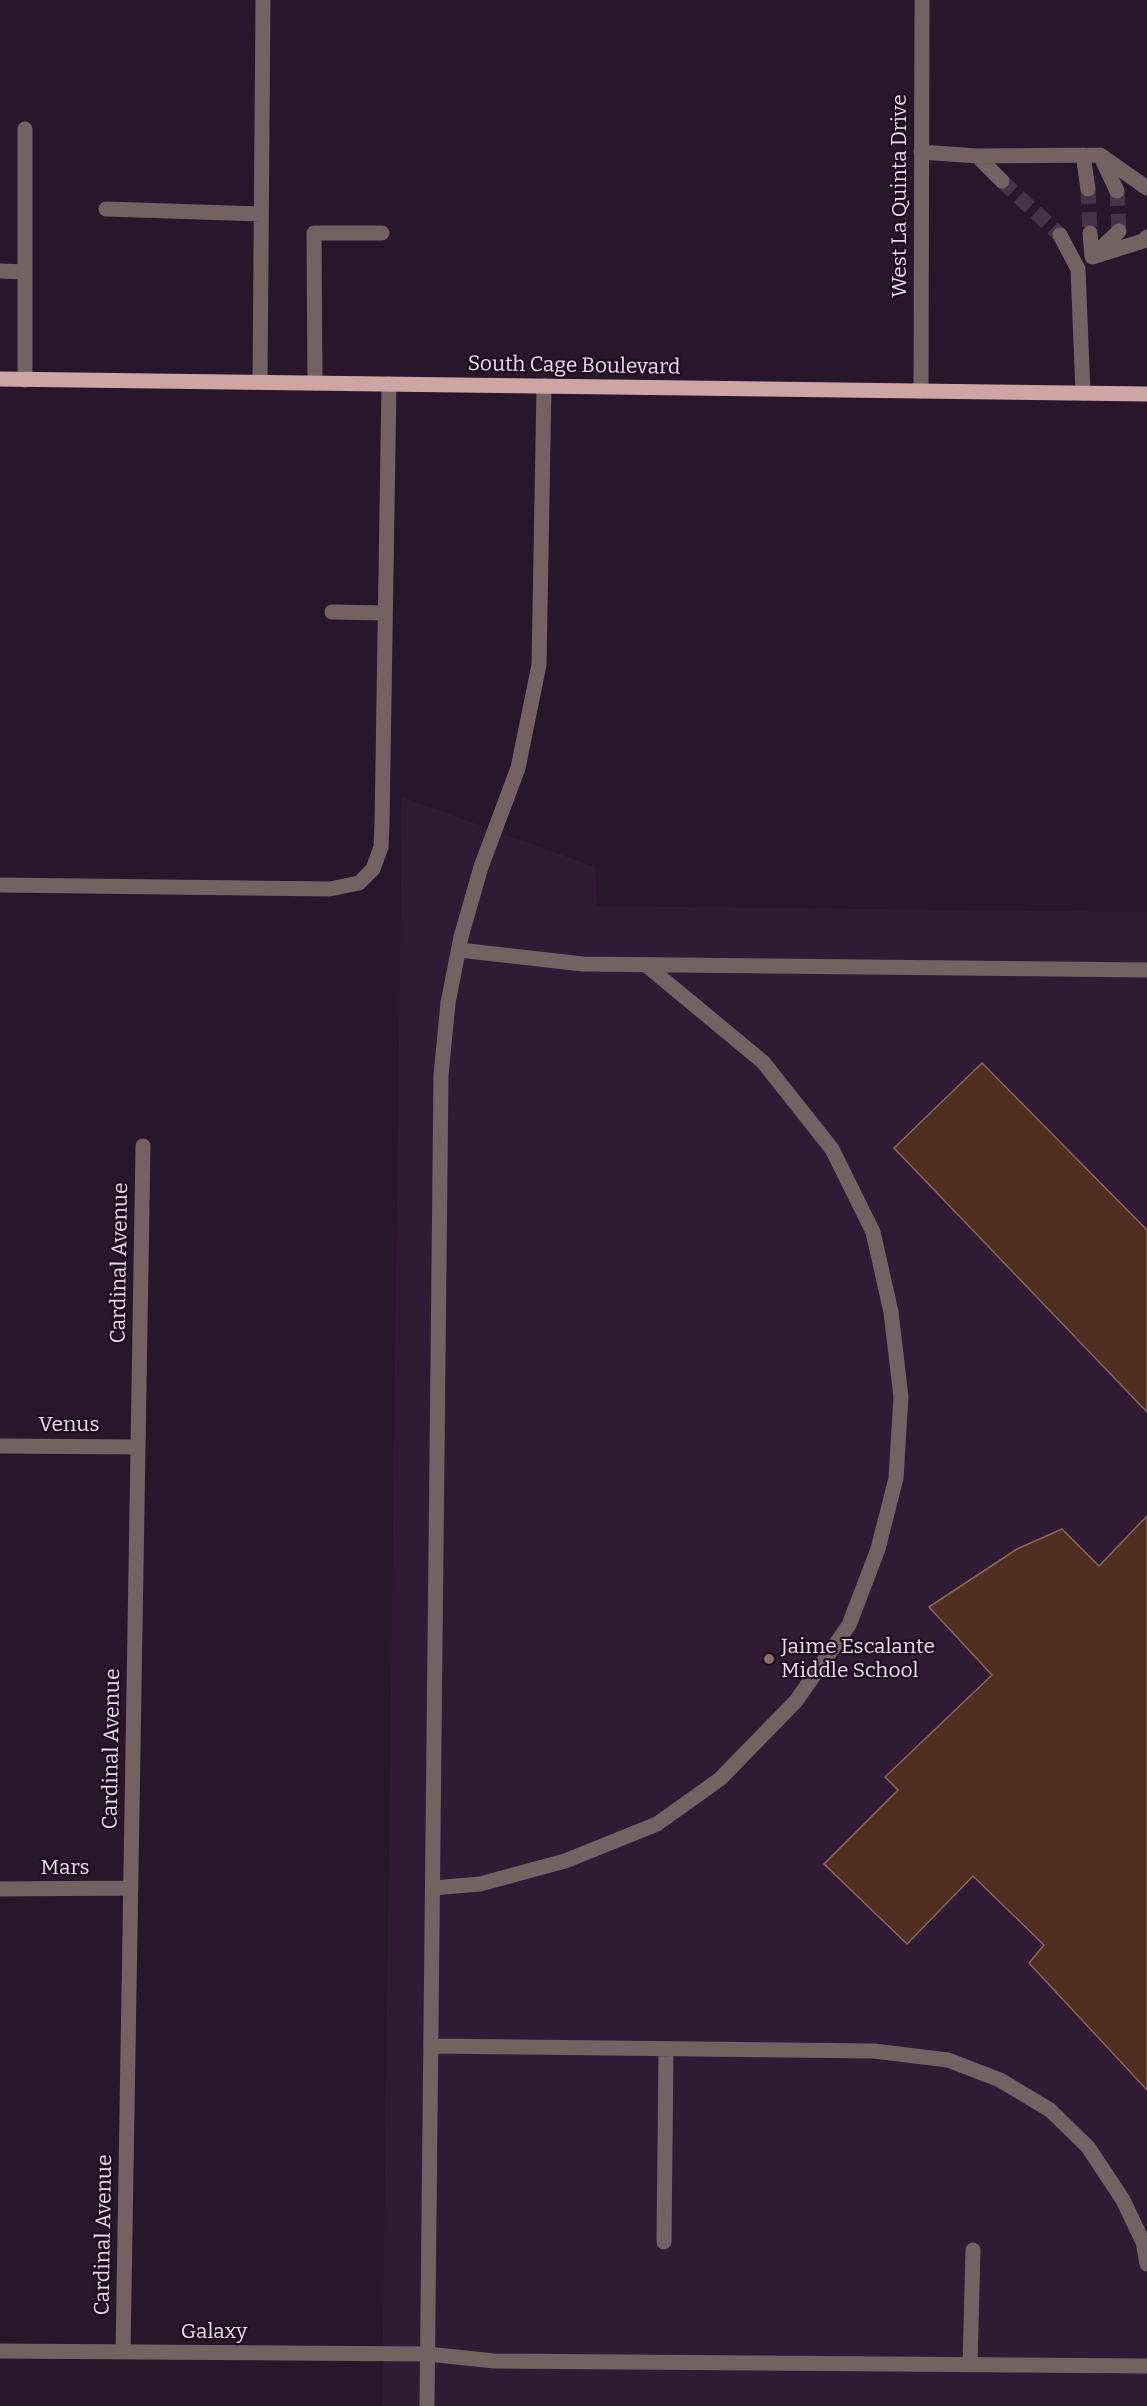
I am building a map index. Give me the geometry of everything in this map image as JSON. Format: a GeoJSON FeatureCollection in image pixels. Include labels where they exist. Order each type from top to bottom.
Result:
{"type":"FeatureCollection","features":[{"type":"Feature","properties":{"kind":"main road","name":"South Cage Boulevard"},"geometry":{"type":"LineString","coordinates":[[0,379],[1147,394]]}},
{"type":"Feature","properties":{"kind":"street"},"geometry":{"type":"LineString","coordinates":[[260,382],[263,0]]}},
{"type":"Feature","properties":{"kind":"street","name":"West La Quinta Drive"},"geometry":{"type":"LineString","coordinates":[[921,0],[921,392]]}},
{"type":"Feature","properties":{"kind":"street"},"geometry":{"type":"LineString","coordinates":[[25,129],[25,380]]}},
{"type":"Feature","properties":{"kind":"street"},"geometry":{"type":"LineString","coordinates":[[921,152],[976,156],[1100,155],[1147,188]]}},
{"type":"Feature","properties":{"kind":"street"},"geometry":{"type":"LineString","coordinates":[[1083,155],[1088,189]]}},
{"type":"Feature","properties":{"kind":"street"},"geometry":{"type":"LineString","coordinates":[[1100,155],[1117,191]]}},
{"type":"Feature","properties":{"kind":"street"},"geometry":{"type":"LineString","coordinates":[[976,156],[1002,181]]}},
{"type":"Feature","properties":{"kind":"street"},"geometry":{"type":"LineString","coordinates":[[106,209],[261,214]]}},
{"type":"Feature","properties":{"kind":"street"},"geometry":{"type":"LineString","coordinates":[[1078,269],[1119,231]]}},
{"type":"Feature","properties":{"kind":"street"},"geometry":{"type":"LineString","coordinates":[[315,383],[314,233],[382,232]]}},
{"type":"Feature","properties":{"kind":"street"},"geometry":{"type":"LineString","coordinates":[[1090,233],[1092,257]]}},
{"type":"Feature","properties":{"kind":"street"},"geometry":{"type":"LineString","coordinates":[[1060,235],[1078,269],[1083,393]]}},
{"type":"Feature","properties":{"kind":"street"},"geometry":{"type":"LineString","coordinates":[[1092,257],[1143,241],[1147,237]]}},
{"type":"Feature","properties":{"kind":"street"},"geometry":{"type":"LineString","coordinates":[[0,271],[25,272]]}},
{"type":"Feature","properties":{"kind":"street"},"geometry":{"type":"LineString","coordinates":[[0,885],[330,889],[359,883],[373,869],[381,847],[389,384]]}},
{"type":"Feature","properties":{"kind":"street"},"geometry":{"type":"LineString","coordinates":[[428,2406],[441,1075],[448,1004],[459,950],[481,867],[518,768],[539,665],[544,386]]}},
{"type":"Feature","properties":{"kind":"street"},"geometry":{"type":"LineString","coordinates":[[332,612],[386,613]]}},
{"type":"Feature","properties":{"kind":"street"},"geometry":{"type":"LineString","coordinates":[[459,950],[536,960],[646,964],[1147,970]]}},
{"type":"Feature","properties":{"kind":"street"},"geometry":{"type":"LineString","coordinates":[[433,1888],[480,1884],[565,1862],[657,1824],[720,1779],[796,1701],[849,1625],[878,1549],[896,1478],[902,1397],[891,1312],[873,1232],[832,1149],[763,1062],[646,964]]}},
{"type":"Feature","properties":{"kind":"street","name":"Cardinal Avenue"},"geometry":{"type":"LineString","coordinates":[[123,2352],[143,1146]]}},
{"type":"Feature","properties":{"kind":"street","name":"Venus"},"geometry":{"type":"LineString","coordinates":[[0,1446],[138,1447]]}},
{"type":"Feature","properties":{"kind":"street","name":"Mars"},"geometry":{"type":"LineString","coordinates":[[0,1889],[131,1888]]}},
{"type":"Feature","properties":{"kind":"street"},"geometry":{"type":"LineString","coordinates":[[431,2046],[873,2051],[948,2060],[1000,2080],[1050,2110],[1088,2147],[1123,2200],[1143,2242],[1147,2264]]}},
{"type":"Feature","properties":{"kind":"street"},"geometry":{"type":"LineString","coordinates":[[664,2242],[666,2049]]}},
{"type":"Feature","properties":{"kind":"street"},"geometry":{"type":"LineString","coordinates":[[970,2365],[973,2250]]}},
{"type":"Feature","properties":{"kind":"street","name":"Galaxy"},"geometry":{"type":"LineString","coordinates":[[0,2351],[428,2354],[494,2361],[1147,2366]]}},
{"type":"Feature","properties":{"kind":"shaded area","name":"Jaime Escalante Middle School"},"geometry":{"type":"Polygon","coordinates":[[[402,797],[595,867],[597,906],[1147,912],[1147,2406],[382,2406],[402,797]]]}},
{"type":"Feature","properties":{"kind":"building"},"geometry":{"type":"Polygon","coordinates":[[[982,1063],[1147,1230],[1147,1412],[894,1148],[982,1063]]]}},
{"type":"Feature","properties":{"kind":"building"},"geometry":{"type":"Polygon","coordinates":[[[1147,1516],[1147,2090],[1029,1963],[1044,1945],[973,1876],[907,1944],[824,1864],[898,1790],[885,1777],[992,1675],[929,1607],[1017,1549],[1062,1529],[1099,1566],[1147,1516]]]}},
{"type":"Feature","properties":{"kind":"tunnel"},"geometry":{"type":"LineString","coordinates":[[1002,181],[1060,235]]}},
{"type":"Feature","properties":{"kind":"tunnel"},"geometry":{"type":"LineString","coordinates":[[1088,189],[1090,233]]}},
{"type":"Feature","properties":{"kind":"tunnel"},"geometry":{"type":"LineString","coordinates":[[1117,191],[1119,231]]}},
{"type":"Feature","properties":{"kind":"place","name":"Jaime Escalante Middle School"},"geometry":{"type":"Point","coordinates":[769,1659]}}]}
